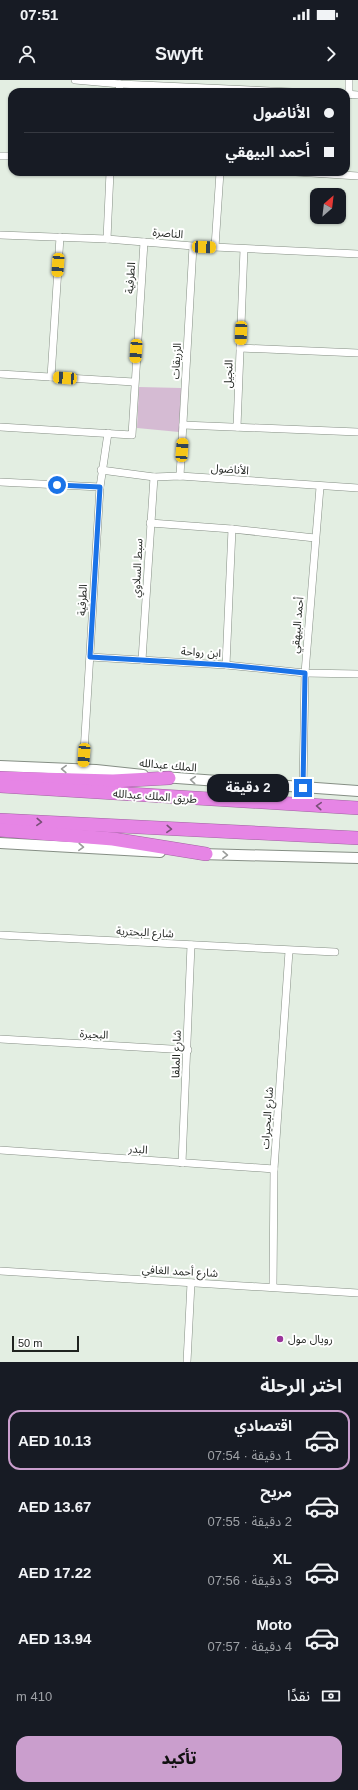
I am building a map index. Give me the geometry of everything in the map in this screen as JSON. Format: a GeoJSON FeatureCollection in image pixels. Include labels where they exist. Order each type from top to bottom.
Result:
{"type":"FeatureCollection","features":[{"type":"Feature","properties":{"kind":"highway"},"geometry":{"type":"LineString","coordinates":[[0,778],[113,782],[169,778]]}},
{"type":"Feature","properties":{"kind":"highway","name":"طريق الملك عبدالله"},"geometry":{"type":"LineString","coordinates":[[0,786],[358,808]]}},
{"type":"Feature","properties":{"kind":"highway"},"geometry":{"type":"LineString","coordinates":[[0,820],[358,838]]}},
{"type":"Feature","properties":{"kind":"highway"},"geometry":{"type":"LineString","coordinates":[[0,830],[113,839],[206,854]]}},
{"type":"Feature","properties":{"kind":"main road","name":"الملك عبدالله"},"geometry":{"type":"LineString","coordinates":[[0,766],[83,769],[169,778],[358,791]]}},
{"type":"Feature","properties":{"kind":"main road"},"geometry":{"type":"LineString","coordinates":[[0,843],[206,854],[358,858]]}},
{"type":"Feature","properties":{"kind":"street"},"geometry":{"type":"LineString","coordinates":[[75,80],[91,80],[120,84],[214,84]]}},
{"type":"Feature","properties":{"kind":"street"},"geometry":{"type":"LineString","coordinates":[[120,84],[120,88]]}},
{"type":"Feature","properties":{"kind":"street"},"geometry":{"type":"LineString","coordinates":[[107,239],[110,176]]}},
{"type":"Feature","properties":{"kind":"street"},"geometry":{"type":"LineString","coordinates":[[215,247],[220,176]]}},
{"type":"Feature","properties":{"kind":"street","name":"الناصرة"},"geometry":{"type":"LineString","coordinates":[[0,235],[107,239],[193,246],[358,254]]}},
{"type":"Feature","properties":{"kind":"street"},"geometry":{"type":"LineString","coordinates":[[51,376],[60,237]]}},
{"type":"Feature","properties":{"kind":"street","name":"الطرفية"},"geometry":{"type":"LineString","coordinates":[[83,769],[101,470],[108,433],[132,435],[134,382],[144,242]]}},
{"type":"Feature","properties":{"kind":"street","name":"الزريقات"},"geometry":{"type":"LineString","coordinates":[[180,476],[193,246]]}},
{"type":"Feature","properties":{"kind":"street","name":"النجيل"},"geometry":{"type":"LineString","coordinates":[[237,427],[244,249]]}},
{"type":"Feature","properties":{"kind":"street"},"geometry":{"type":"LineString","coordinates":[[240,348],[358,352]]}},
{"type":"Feature","properties":{"kind":"street"},"geometry":{"type":"LineString","coordinates":[[0,374],[134,382]]}},
{"type":"Feature","properties":{"kind":"street"},"geometry":{"type":"LineString","coordinates":[[183,425],[358,432]]}},
{"type":"Feature","properties":{"kind":"street"},"geometry":{"type":"LineString","coordinates":[[0,427],[108,433]]}},
{"type":"Feature","properties":{"kind":"street","name":"الأناضول"},"geometry":{"type":"LineString","coordinates":[[101,470],[154,477],[180,476],[320,487],[358,488]]}},
{"type":"Feature","properties":{"kind":"street","name":"سبط السلاوي"},"geometry":{"type":"LineString","coordinates":[[142,660],[154,477]]}},
{"type":"Feature","properties":{"kind":"street"},"geometry":{"type":"LineString","coordinates":[[0,482],[100,487]]}},
{"type":"Feature","properties":{"kind":"street","name":"أحمد البيهقي"},"geometry":{"type":"LineString","coordinates":[[303,788],[305,673],[320,487]]}},
{"type":"Feature","properties":{"kind":"street"},"geometry":{"type":"LineString","coordinates":[[150,523],[232,529],[315,538]]}},
{"type":"Feature","properties":{"kind":"street"},"geometry":{"type":"LineString","coordinates":[[226,665],[232,529]]}},
{"type":"Feature","properties":{"kind":"street","name":"ابن رواحة"},"geometry":{"type":"LineString","coordinates":[[90,657],[226,665],[305,673],[358,674]]}},
{"type":"Feature","properties":{"kind":"street","name":"شارع البحترية"},"geometry":{"type":"LineString","coordinates":[[0,935],[289,951],[335,952]]}},
{"type":"Feature","properties":{"kind":"street","name":"شارع الملقا"},"geometry":{"type":"LineString","coordinates":[[182,1163],[188,1050],[191,945]]}},
{"type":"Feature","properties":{"kind":"street","name":"شارع البحيرات"},"geometry":{"type":"LineString","coordinates":[[273,1287],[274,1169],[289,951]]}},
{"type":"Feature","properties":{"kind":"street","name":"البحيرة"},"geometry":{"type":"LineString","coordinates":[[0,1039],[188,1050]]}},
{"type":"Feature","properties":{"kind":"street","name":"البدر"},"geometry":{"type":"LineString","coordinates":[[0,1150],[274,1169]]}},
{"type":"Feature","properties":{"kind":"street","name":"شارع أحمد الغافي"},"geometry":{"type":"LineString","coordinates":[[0,1271],[358,1293]]}},
{"type":"Feature","properties":{"kind":"street"},"geometry":{"type":"LineString","coordinates":[[187,1362],[191,1283]]}},
{"type":"Feature","properties":{"kind":"shaded area"},"geometry":{"type":"Polygon","coordinates":[[[139,387],[181,388],[179,432],[137,428],[139,387]]]}},
{"type":"Feature","properties":{"kind":"place","name":"رويال مول"},"geometry":{"type":"Point","coordinates":[280,1339]}},
{"type":"Feature","properties":{"kind":"route"},"geometry":{"type":"LineString","coordinates":[[57,485],[100,487],[90,657],[226,665],[305,673],[303,788]]}}]}
